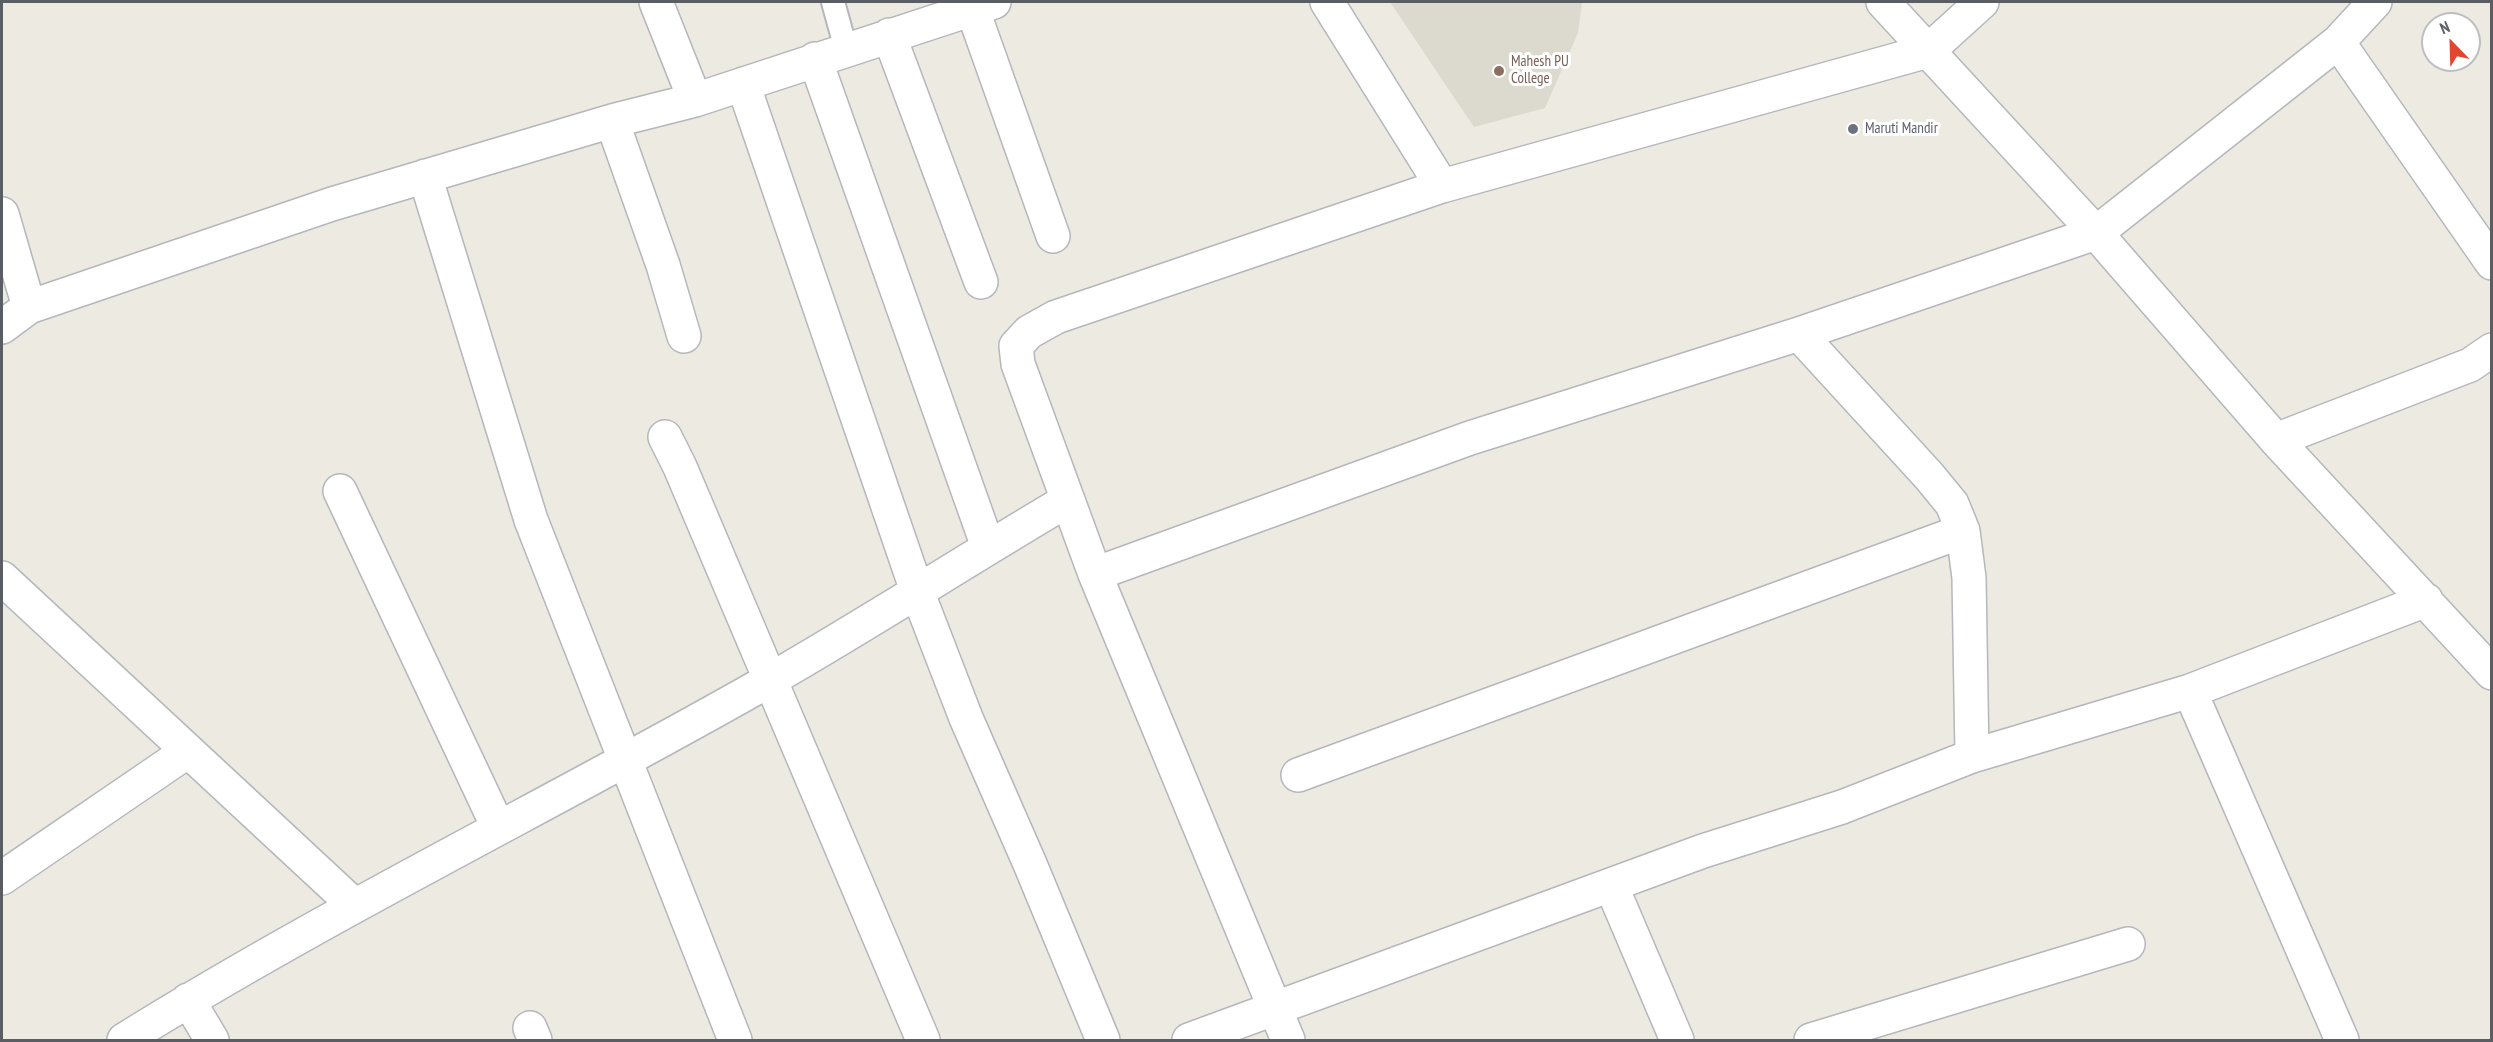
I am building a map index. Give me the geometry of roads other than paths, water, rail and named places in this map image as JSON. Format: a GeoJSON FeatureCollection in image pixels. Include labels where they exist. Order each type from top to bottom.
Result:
{"type":"FeatureCollection","features":[{"type":"Feature","properties":{"kind":"street"},"geometry":{"type":"LineString","coordinates":[[656,2],[695,100]]}},
{"type":"Feature","properties":{"kind":"street"},"geometry":{"type":"LineString","coordinates":[[1327,2],[1442,186]]}},
{"type":"Feature","properties":{"kind":"street"},"geometry":{"type":"LineString","coordinates":[[1883,2],[2096,232],[2276,440],[2492,673]]}},
{"type":"Feature","properties":{"kind":"street"},"geometry":{"type":"LineString","coordinates":[[1288,1041],[1095,574],[1018,364],[1017,346],[1029,332],[1056,317],[1442,186],[1928,51],[1982,2]]}},
{"type":"Feature","properties":{"kind":"street"},"geometry":{"type":"LineString","coordinates":[[1095,574],[1470,438],[1799,334],[2096,232],[2338,42],[2375,2]]}},
{"type":"Feature","properties":{"kind":"street"},"geometry":{"type":"LineString","coordinates":[[2,327],[29,307],[332,204],[695,100],[983,4],[1053,236]]}},
{"type":"Feature","properties":{"kind":"street"},"geometry":{"type":"LineString","coordinates":[[889,35],[981,282]]}},
{"type":"Feature","properties":{"kind":"street"},"geometry":{"type":"LineString","coordinates":[[2338,42],[2492,263]]}},
{"type":"Feature","properties":{"kind":"street"},"geometry":{"type":"LineString","coordinates":[[815,59],[988,548]]}},
{"type":"Feature","properties":{"kind":"street"},"geometry":{"type":"LineString","coordinates":[[743,84],[917,591],[966,718],[1030,864],[1102,1041]]}},
{"type":"Feature","properties":{"kind":"street"},"geometry":{"type":"LineString","coordinates":[[612,122],[663,265],[684,336]]}},
{"type":"Feature","properties":{"kind":"street"},"geometry":{"type":"LineString","coordinates":[[425,176],[531,520],[735,1041]]}},
{"type":"Feature","properties":{"kind":"street"},"geometry":{"type":"LineString","coordinates":[[2,214],[29,307]]}},
{"type":"Feature","properties":{"kind":"street"},"geometry":{"type":"LineString","coordinates":[[1799,334],[1952,504],[1963,531],[1969,579],[1972,756]]}},
{"type":"Feature","properties":{"kind":"street"},"geometry":{"type":"LineString","coordinates":[[2276,440],[2470,365],[2492,350]]}},
{"type":"Feature","properties":{"kind":"street"},"geometry":{"type":"LineString","coordinates":[[665,437],[680,467],[923,1041]]}},
{"type":"Feature","properties":{"kind":"street"},"geometry":{"type":"LineString","coordinates":[[340,491],[498,827]]}},
{"type":"Feature","properties":{"kind":"street"},"geometry":{"type":"LineString","coordinates":[[124,1041],[188,1000],[354,905],[769,680],[1068,500]]}},
{"type":"Feature","properties":{"kind":"street"},"geometry":{"type":"LineString","coordinates":[[1298,775],[1963,531]]}},
{"type":"Feature","properties":{"kind":"street"},"geometry":{"type":"LineString","coordinates":[[2,578],[354,905]]}},
{"type":"Feature","properties":{"kind":"street"},"geometry":{"type":"LineString","coordinates":[[1189,1041],[1703,851],[1842,807],[1972,756],[2190,691],[2426,600]]}},
{"type":"Feature","properties":{"kind":"street"},"geometry":{"type":"LineString","coordinates":[[2190,691],[2342,1041]]}},
{"type":"Feature","properties":{"kind":"street"},"geometry":{"type":"LineString","coordinates":[[2,878],[188,751]]}},
{"type":"Feature","properties":{"kind":"street"},"geometry":{"type":"LineString","coordinates":[[1611,885],[1677,1041]]}},
{"type":"Feature","properties":{"kind":"street"},"geometry":{"type":"LineString","coordinates":[[1811,1041],[2128,944]]}},
{"type":"Feature","properties":{"kind":"street"},"geometry":{"type":"LineString","coordinates":[[188,1000],[212,1041]]}},
{"type":"Feature","properties":{"kind":"lane"},"geometry":{"type":"LineString","coordinates":[[833,2],[846,49]]}},
{"type":"Feature","properties":{"kind":"place","name":"Mahesh PU College"},"geometry":{"type":"Point","coordinates":[1499,71]}},
{"type":"Feature","properties":{"kind":"place","name":"Maruti Mandir"},"geometry":{"type":"Point","coordinates":[1853,129]}}]}
